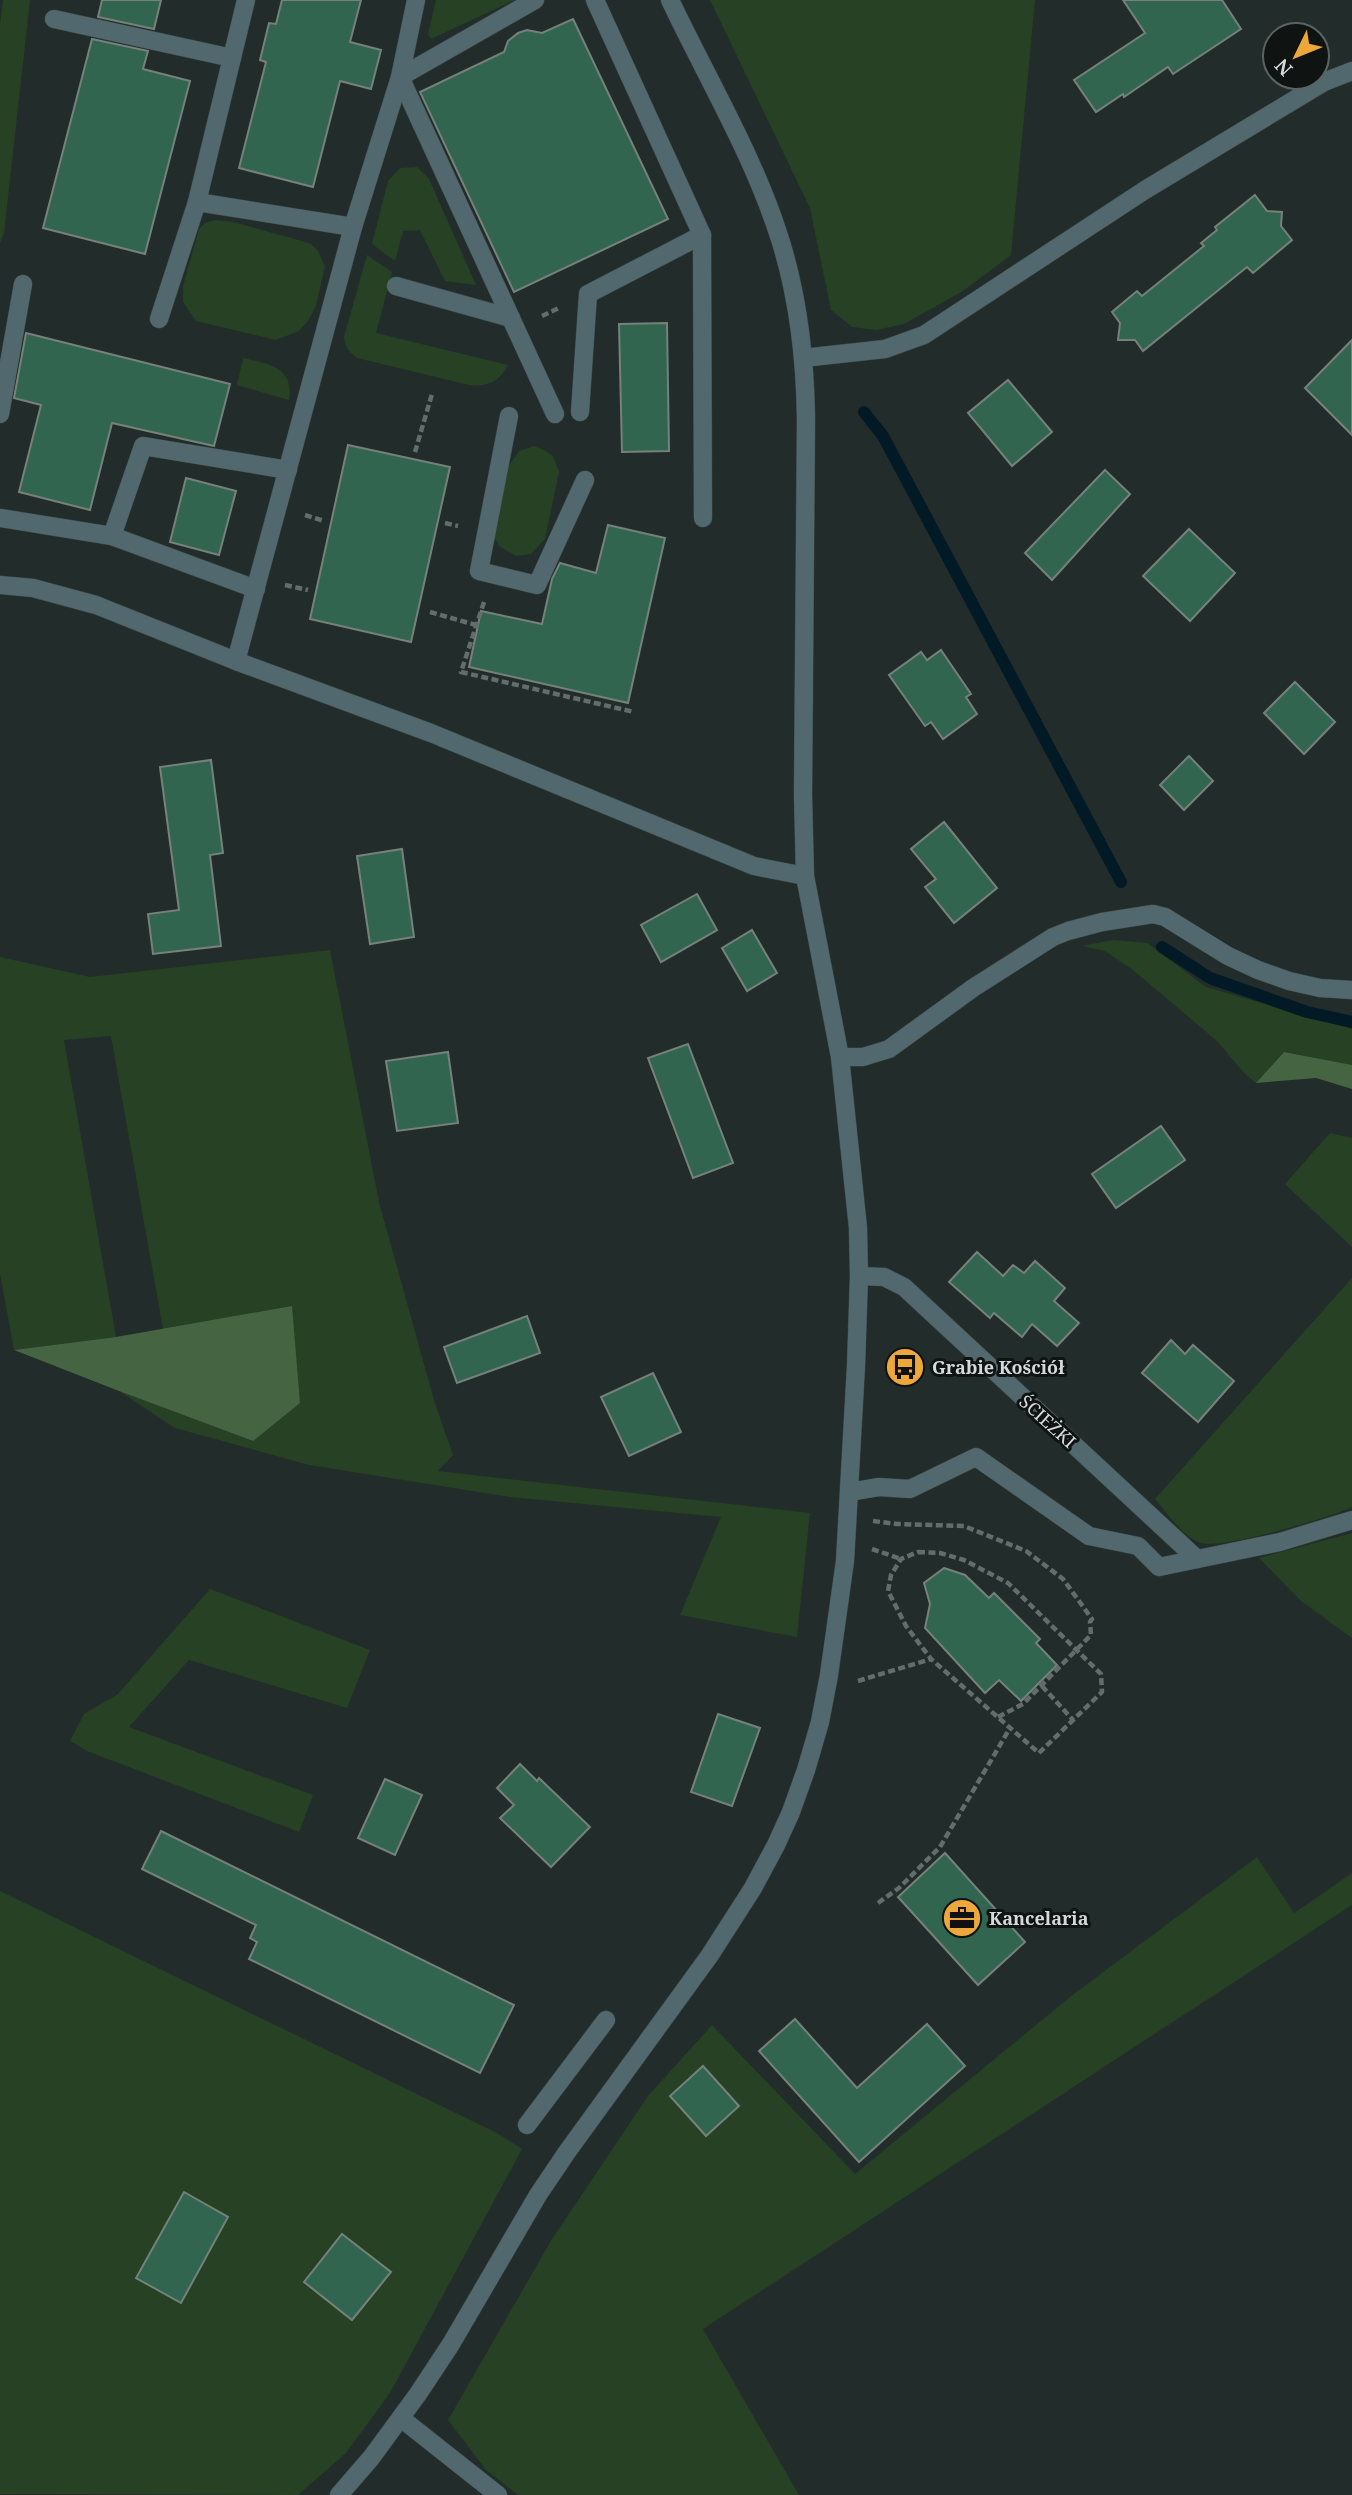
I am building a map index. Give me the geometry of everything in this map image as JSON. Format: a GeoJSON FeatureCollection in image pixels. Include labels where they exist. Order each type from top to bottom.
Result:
{"type":"FeatureCollection","features":[{"type":"Feature","properties":{"kind":"street"},"geometry":{"type":"LineString","coordinates":[[159,319],[197,202],[246,0]]}},
{"type":"Feature","properties":{"kind":"street"},"geometry":{"type":"LineString","coordinates":[[236,662],[353,227],[400,77],[416,0]]}},
{"type":"Feature","properties":{"kind":"street"},"geometry":{"type":"LineString","coordinates":[[400,77],[535,0]]}},
{"type":"Feature","properties":{"kind":"street"},"geometry":{"type":"LineString","coordinates":[[595,0],[702,235],[703,519]]}},
{"type":"Feature","properties":{"kind":"street"},"geometry":{"type":"LineString","coordinates":[[339,2495],[402,2419],[451,2344],[538,2195],[710,1955],[776,1845],[806,1770],[820,1722],[843,1574],[859,1276],[858,1228],[841,1057],[805,876],[803,768],[806,418],[803,358],[792,282],[767,203],[670,0]]}},
{"type":"Feature","properties":{"kind":"street"},"geometry":{"type":"LineString","coordinates":[[54,19],[232,58]]}},
{"type":"Feature","properties":{"kind":"street"},"geometry":{"type":"LineString","coordinates":[[803,358],[885,349],[924,335],[1144,190],[1324,82],[1352,71]]}},
{"type":"Feature","properties":{"kind":"street"},"geometry":{"type":"LineString","coordinates":[[400,77],[555,414]]}},
{"type":"Feature","properties":{"kind":"street"},"geometry":{"type":"LineString","coordinates":[[197,202],[353,227]]}},
{"type":"Feature","properties":{"kind":"street"},"geometry":{"type":"LineString","coordinates":[[580,412],[587,294],[702,235]]}},
{"type":"Feature","properties":{"kind":"street"},"geometry":{"type":"LineString","coordinates":[[0,414],[23,284]]}},
{"type":"Feature","properties":{"kind":"street"},"geometry":{"type":"LineString","coordinates":[[396,286],[514,323]]}},
{"type":"Feature","properties":{"kind":"street"},"geometry":{"type":"LineString","coordinates":[[509,416],[479,571],[537,585],[585,480]]}},
{"type":"Feature","properties":{"kind":"street"},"geometry":{"type":"LineString","coordinates":[[112,536],[143,446],[288,470]]}},
{"type":"Feature","properties":{"kind":"street"},"geometry":{"type":"LineString","coordinates":[[0,518],[112,536],[256,589]]}},
{"type":"Feature","properties":{"kind":"street"},"geometry":{"type":"LineString","coordinates":[[0,584],[33,588],[96,605],[236,662],[431,733],[754,866],[805,876]]}},
{"type":"Feature","properties":{"kind":"street"},"geometry":{"type":"LineString","coordinates":[[841,1057],[863,1057],[889,1049],[973,988],[1053,937],[1102,922],[1153,914],[1166,917],[1228,956],[1258,970],[1300,983],[1352,990]]}},
{"type":"Feature","properties":{"kind":"street","name":"ŚCIEŻKI"},"geometry":{"type":"LineString","coordinates":[[859,1276],[884,1277],[904,1287],[1197,1559]]}},
{"type":"Feature","properties":{"kind":"street"},"geometry":{"type":"LineString","coordinates":[[849,1492],[879,1487],[909,1489],[976,1457],[1089,1536],[1138,1546],[1159,1567],[1280,1542],[1352,1520]]}},
{"type":"Feature","properties":{"kind":"street"},"geometry":{"type":"LineString","coordinates":[[527,2125],[606,2021]]}},
{"type":"Feature","properties":{"kind":"street"},"geometry":{"type":"LineString","coordinates":[[402,2419],[498,2495]]}},
{"type":"Feature","properties":{"kind":"path"},"geometry":{"type":"LineString","coordinates":[[514,323],[587,294]]}},
{"type":"Feature","properties":{"kind":"path"},"geometry":{"type":"LineString","coordinates":[[415,452],[432,394]]}},
{"type":"Feature","properties":{"kind":"path"},"geometry":{"type":"LineString","coordinates":[[493,574],[461,672],[634,712]]}},
{"type":"Feature","properties":{"kind":"path"},"geometry":{"type":"LineString","coordinates":[[430,612],[477,625]]}},
{"type":"Feature","properties":{"kind":"path"},"geometry":{"type":"LineString","coordinates":[[871,1521],[964,1526],[1026,1551],[1063,1579],[1092,1619],[1091,1635],[1023,1704],[998,1717]]}},
{"type":"Feature","properties":{"kind":"path"},"geometry":{"type":"LineString","coordinates":[[867,1549],[901,1559]]}},
{"type":"Feature","properties":{"kind":"path"},"geometry":{"type":"LineString","coordinates":[[918,1552],[940,1553],[975,1565],[1008,1583],[1101,1674],[1102,1692],[1039,1754],[931,1659],[906,1626],[888,1591],[891,1575],[901,1559],[918,1552]]}},
{"type":"Feature","properties":{"kind":"path"},"geometry":{"type":"LineString","coordinates":[[854,1682],[931,1659]]}},
{"type":"Feature","properties":{"kind":"path"},"geometry":{"type":"LineString","coordinates":[[1042,1686],[1073,1720]]}},
{"type":"Feature","properties":{"kind":"path"},"geometry":{"type":"LineString","coordinates":[[878,1903],[899,1888],[940,1847],[1010,1728]]}},
{"type":"Feature","properties":{"kind":"green space"},"geometry":{"type":"Polygon","coordinates":[[[3,0],[30,0],[4,233],[0,243],[0,25],[3,0]]]}},
{"type":"Feature","properties":{"kind":"green space"},"geometry":{"type":"Polygon","coordinates":[[[436,0],[515,0],[431,39],[428,34],[436,0]]]}},
{"type":"Feature","properties":{"kind":"green space"},"geometry":{"type":"Polygon","coordinates":[[[710,0],[1035,0],[1011,255],[963,291],[904,324],[876,330],[852,327],[831,310],[810,208],[710,0]]]}},
{"type":"Feature","properties":{"kind":"green space"},"geometry":{"type":"Polygon","coordinates":[[[417,167],[429,179],[476,285],[445,281],[420,230],[403,231],[395,261],[372,244],[388,181],[400,168],[417,167]]]}},
{"type":"Feature","properties":{"kind":"green space"},"geometry":{"type":"Polygon","coordinates":[[[215,220],[233,222],[302,241],[311,244],[318,251],[325,266],[316,306],[299,331],[276,340],[196,321],[183,302],[183,286],[199,229],[205,223],[215,220]]]}},
{"type":"Feature","properties":{"kind":"green space"},"geometry":{"type":"Polygon","coordinates":[[[367,255],[392,272],[376,333],[508,365],[501,376],[487,384],[469,385],[357,358],[352,354],[344,337],[367,255]]]}},
{"type":"Feature","properties":{"kind":"green space"},"geometry":{"type":"Polygon","coordinates":[[[243,358],[278,368],[288,380],[289,400],[237,385],[243,358]]]}},
{"type":"Feature","properties":{"kind":"green space"},"geometry":{"type":"Polygon","coordinates":[[[534,446],[553,456],[559,472],[545,539],[531,554],[516,556],[499,546],[493,535],[508,467],[519,451],[534,446]]]}},
{"type":"Feature","properties":{"kind":"green space"},"geometry":{"type":"Polygon","coordinates":[[[1113,940],[1147,943],[1206,987],[1352,1029],[1352,1065],[1284,1052],[1256,1083],[1217,1041],[1133,970],[1105,951],[1082,946],[1113,940]]]}},
{"type":"Feature","properties":{"kind":"green space"},"geometry":{"type":"Polygon","coordinates":[[[330,950],[379,1202],[434,1400],[453,1455],[438,1471],[810,1513],[797,1637],[680,1615],[721,1517],[510,1497],[309,1465],[175,1428],[119,1391],[253,1441],[182,1327],[163,1329],[111,1036],[64,1040],[116,1337],[14,1350],[0,1274],[0,957],[90,977],[330,950]]]}},
{"type":"Feature","properties":{"kind":"green space"},"geometry":{"type":"Polygon","coordinates":[[[1284,1052],[1352,1065],[1352,1089],[1316,1078],[1256,1083],[1284,1052]]]}},
{"type":"Feature","properties":{"kind":"green space"},"geometry":{"type":"Polygon","coordinates":[[[1330,1133],[1352,1138],[1352,1247],[1285,1184],[1330,1133]]]}},
{"type":"Feature","properties":{"kind":"green space"},"geometry":{"type":"Polygon","coordinates":[[[1352,1278],[1352,1507],[1300,1525],[1252,1537],[1213,1544],[1194,1540],[1155,1499],[1352,1278]]]}},
{"type":"Feature","properties":{"kind":"green space"},"geometry":{"type":"Polygon","coordinates":[[[292,1306],[300,1403],[253,1441],[14,1350],[116,1337],[292,1306]]]}},
{"type":"Feature","properties":{"kind":"green space"},"geometry":{"type":"Polygon","coordinates":[[[1352,1533],[1352,1638],[1301,1601],[1259,1558],[1352,1533]]]}},
{"type":"Feature","properties":{"kind":"green space"},"geometry":{"type":"Polygon","coordinates":[[[210,1589],[370,1650],[347,1708],[189,1660],[129,1727],[313,1795],[299,1832],[87,1751],[70,1741],[84,1714],[118,1694],[210,1589]]]}},
{"type":"Feature","properties":{"kind":"green space"},"geometry":{"type":"Polygon","coordinates":[[[1257,1857],[1294,1913],[1352,1873],[1352,1905],[703,2329],[799,2495],[518,2495],[486,2470],[448,2420],[552,2239],[648,2096],[712,2025],[855,2174],[1070,1997],[1257,1857]]]}},
{"type":"Feature","properties":{"kind":"green space"},"geometry":{"type":"Polygon","coordinates":[[[0,1891],[497,2133],[522,2149],[390,2393],[346,2453],[298,2495],[0,2494],[0,1891]]]}},
{"type":"Feature","properties":{"kind":"building"},"geometry":{"type":"Polygon","coordinates":[[[102,0],[161,0],[154,29],[98,17],[102,0]]]}},
{"type":"Feature","properties":{"kind":"building"},"geometry":{"type":"Polygon","coordinates":[[[282,0],[361,0],[350,42],[381,50],[371,89],[340,81],[313,187],[239,168],[266,62],[260,60],[269,23],[276,24],[282,0]]]}},
{"type":"Feature","properties":{"kind":"building"},"geometry":{"type":"Polygon","coordinates":[[[1123,0],[1222,0],[1241,29],[1173,74],[1168,67],[1124,97],[1123,94],[1096,112],[1074,80],[1145,33],[1123,0]]]}},
{"type":"Feature","properties":{"kind":"building"},"geometry":{"type":"Polygon","coordinates":[[[573,19],[668,219],[514,292],[420,92],[504,52],[508,41],[518,33],[527,30],[542,33],[573,19]]]}},
{"type":"Feature","properties":{"kind":"building"},"geometry":{"type":"Polygon","coordinates":[[[92,39],[148,51],[143,69],[190,81],[145,254],[43,228],[92,39]]]}},
{"type":"Feature","properties":{"kind":"building"},"geometry":{"type":"Polygon","coordinates":[[[1255,195],[1267,211],[1282,212],[1281,226],[1292,240],[1253,273],[1247,267],[1143,351],[1135,340],[1118,340],[1120,323],[1112,312],[1137,291],[1142,296],[1204,246],[1201,243],[1217,230],[1215,227],[1255,195]]]}},
{"type":"Feature","properties":{"kind":"building"},"geometry":{"type":"Polygon","coordinates":[[[667,323],[669,451],[622,452],[619,324],[667,323]]]}},
{"type":"Feature","properties":{"kind":"building"},"geometry":{"type":"Polygon","coordinates":[[[26,333],[230,384],[214,446],[112,423],[90,510],[19,492],[41,405],[14,398],[26,333]]]}},
{"type":"Feature","properties":{"kind":"building"},"geometry":{"type":"Polygon","coordinates":[[[1352,340],[1352,435],[1305,388],[1352,340]]]}},
{"type":"Feature","properties":{"kind":"building"},"geometry":{"type":"Polygon","coordinates":[[[1008,380],[1052,432],[1012,466],[968,413],[1008,380]]]}},
{"type":"Feature","properties":{"kind":"building"},"geometry":{"type":"Polygon","coordinates":[[[348,445],[450,467],[411,642],[310,619],[348,445]]]}},
{"type":"Feature","properties":{"kind":"building"},"geometry":{"type":"Polygon","coordinates":[[[1105,470],[1130,494],[1052,580],[1025,553],[1105,470]]]}},
{"type":"Feature","properties":{"kind":"building"},"geometry":{"type":"Polygon","coordinates":[[[186,478],[236,491],[219,555],[170,542],[186,478]]]}},
{"type":"Feature","properties":{"kind":"building"},"geometry":{"type":"Polygon","coordinates":[[[608,525],[665,538],[628,703],[469,667],[481,611],[542,624],[552,579],[560,563],[596,573],[608,525]]]}},
{"type":"Feature","properties":{"kind":"building"},"geometry":{"type":"Polygon","coordinates":[[[1189,529],[1235,573],[1190,621],[1143,576],[1189,529]]]}},
{"type":"Feature","properties":{"kind":"building"},"geometry":{"type":"Polygon","coordinates":[[[941,650],[971,694],[966,697],[977,714],[943,739],[931,722],[925,726],[889,675],[921,652],[927,660],[941,650]]]}},
{"type":"Feature","properties":{"kind":"building"},"geometry":{"type":"Polygon","coordinates":[[[1295,682],[1335,722],[1304,754],[1264,713],[1295,682]]]}},
{"type":"Feature","properties":{"kind":"building"},"geometry":{"type":"Polygon","coordinates":[[[1189,756],[1213,781],[1184,810],[1160,785],[1189,756]]]}},
{"type":"Feature","properties":{"kind":"building"},"geometry":{"type":"Polygon","coordinates":[[[211,760],[223,853],[210,855],[221,946],[153,954],[148,914],[179,910],[160,767],[211,760]]]}},
{"type":"Feature","properties":{"kind":"building"},"geometry":{"type":"Polygon","coordinates":[[[944,822],[997,888],[954,923],[925,887],[936,879],[911,849],[944,822]]]}},
{"type":"Feature","properties":{"kind":"building"},"geometry":{"type":"Polygon","coordinates":[[[402,849],[414,937],[370,944],[357,856],[402,849]]]}},
{"type":"Feature","properties":{"kind":"building"},"geometry":{"type":"Polygon","coordinates":[[[697,894],[717,930],[661,962],[641,925],[697,894]]]}},
{"type":"Feature","properties":{"kind":"building"},"geometry":{"type":"Polygon","coordinates":[[[752,930],[777,973],[747,991],[722,948],[752,930]]]}},
{"type":"Feature","properties":{"kind":"building"},"geometry":{"type":"Polygon","coordinates":[[[688,1044],[733,1163],[693,1178],[648,1058],[688,1044]]]}},
{"type":"Feature","properties":{"kind":"building"},"geometry":{"type":"Polygon","coordinates":[[[448,1052],[458,1123],[397,1131],[386,1061],[448,1052]]]}},
{"type":"Feature","properties":{"kind":"building"},"geometry":{"type":"Polygon","coordinates":[[[1161,1126],[1185,1160],[1116,1208],[1092,1174],[1161,1126]]]}},
{"type":"Feature","properties":{"kind":"building"},"geometry":{"type":"Polygon","coordinates":[[[977,1252],[1003,1276],[1013,1265],[1024,1273],[1035,1261],[1065,1288],[1054,1301],[1079,1323],[1057,1346],[1032,1324],[1022,1337],[994,1313],[990,1318],[949,1282],[977,1252]]]}},
{"type":"Feature","properties":{"kind":"building"},"geometry":{"type":"Polygon","coordinates":[[[527,1316],[540,1353],[457,1383],[444,1347],[527,1316]]]}},
{"type":"Feature","properties":{"kind":"building"},"geometry":{"type":"Polygon","coordinates":[[[1171,1340],[1185,1354],[1193,1345],[1234,1381],[1198,1422],[1142,1373],[1171,1340]]]}},
{"type":"Feature","properties":{"kind":"building"},"geometry":{"type":"Polygon","coordinates":[[[653,1373],[681,1432],[629,1456],[601,1397],[653,1373]]]}},
{"type":"Feature","properties":{"kind":"building"},"geometry":{"type":"Polygon","coordinates":[[[944,1568],[965,1575],[989,1598],[994,1593],[1040,1639],[1036,1643],[1057,1665],[1021,1701],[999,1680],[985,1693],[925,1628],[930,1604],[924,1583],[944,1568]]]}},
{"type":"Feature","properties":{"kind":"building"},"geometry":{"type":"Polygon","coordinates":[[[718,1714],[760,1728],[732,1806],[691,1792],[718,1714]]]}},
{"type":"Feature","properties":{"kind":"building"},"geometry":{"type":"Polygon","coordinates":[[[520,1764],[537,1781],[539,1778],[590,1827],[551,1867],[500,1818],[514,1805],[497,1788],[520,1764]]]}},
{"type":"Feature","properties":{"kind":"building"},"geometry":{"type":"Polygon","coordinates":[[[385,1779],[422,1795],[395,1855],[358,1838],[385,1779]]]}},
{"type":"Feature","properties":{"kind":"building"},"geometry":{"type":"Polygon","coordinates":[[[161,1831],[514,2005],[480,2073],[249,1959],[257,1942],[250,1938],[256,1925],[142,1869],[161,1831]]]}},
{"type":"Feature","properties":{"kind":"building"},"geometry":{"type":"Polygon","coordinates":[[[945,1853],[1025,1942],[978,1985],[898,1897],[945,1853]]]}},
{"type":"Feature","properties":{"kind":"building"},"geometry":{"type":"Polygon","coordinates":[[[795,2019],[857,2088],[927,2024],[965,2066],[859,2162],[759,2051],[795,2019]]]}},
{"type":"Feature","properties":{"kind":"building"},"geometry":{"type":"Polygon","coordinates":[[[703,2066],[739,2106],[706,2136],[670,2096],[703,2066]]]}},
{"type":"Feature","properties":{"kind":"building"},"geometry":{"type":"Polygon","coordinates":[[[184,2192],[228,2217],[181,2303],[136,2278],[184,2192]]]}},
{"type":"Feature","properties":{"kind":"building"},"geometry":{"type":"Polygon","coordinates":[[[342,2234],[391,2272],[352,2320],[304,2282],[342,2234]]]}},
{"type":"Feature","properties":{"kind":"waterway"},"geometry":{"type":"LineString","coordinates":[[864,412],[883,436],[1121,882]]}},
{"type":"Feature","properties":{"kind":"waterway"},"geometry":{"type":"LineString","coordinates":[[1162,947],[1210,978],[1307,1012],[1352,1022]]}},
{"type":"Feature","properties":{"kind":"place","name":"Grabie Kościół"},"geometry":{"type":"Point","coordinates":[905,1367]}},
{"type":"Feature","properties":{"kind":"place","name":"Kancelaria"},"geometry":{"type":"Point","coordinates":[962,1918]}}]}
